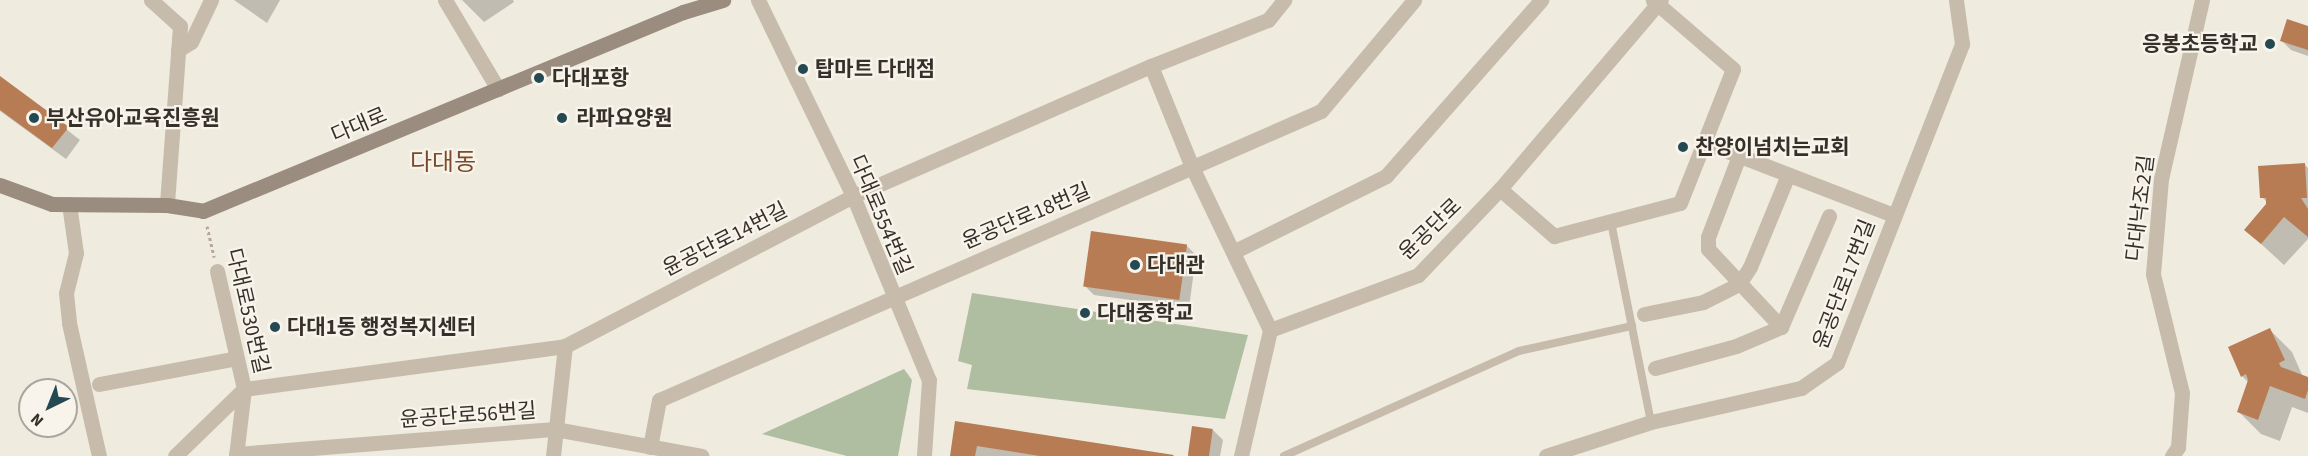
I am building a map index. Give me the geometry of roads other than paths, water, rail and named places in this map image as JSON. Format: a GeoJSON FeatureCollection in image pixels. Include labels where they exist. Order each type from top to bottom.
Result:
{"type":"FeatureCollection","features":[{"type":"Feature","properties":{"kind":"main road","name":"다대로"},"geometry":{"type":"LineString","coordinates":[[167,205],[204,211],[498,89],[687,6],[723,0]]}},
{"type":"Feature","properties":{"kind":"main road"},"geometry":{"type":"LineString","coordinates":[[0,185],[52,204],[167,205]]}},
{"type":"Feature","properties":{"kind":"street"},"geometry":{"type":"LineString","coordinates":[[151,0],[180,26],[167,205]]}},
{"type":"Feature","properties":{"kind":"street"},"geometry":{"type":"LineString","coordinates":[[178,50],[191,42],[211,0]]}},
{"type":"Feature","properties":{"kind":"street"},"geometry":{"type":"LineString","coordinates":[[445,0],[498,89]]}},
{"type":"Feature","properties":{"kind":"street","name":"다대로554번길"},"geometry":{"type":"LineString","coordinates":[[758,0],[853,196],[929,380],[924,456]]}},
{"type":"Feature","properties":{"kind":"street","name":"윤공단로14번길"},"geometry":{"type":"LineString","coordinates":[[244,389],[565,346],[853,196],[1151,66],[1268,20],[1284,0]]}},
{"type":"Feature","properties":{"kind":"street","name":"윤공단로18번길"},"geometry":{"type":"LineString","coordinates":[[650,447],[659,400],[1321,111],[1414,0]]}},
{"type":"Feature","properties":{"kind":"street"},"geometry":{"type":"LineString","coordinates":[[1233,252],[1386,176],[1541,0]]}},
{"type":"Feature","properties":{"kind":"street","name":"윤공단로17번길"},"geometry":{"type":"LineString","coordinates":[[1546,456],[1651,422],[1801,388],[1837,363],[1893,215],[1962,44],[1956,0]]}},
{"type":"Feature","properties":{"kind":"street","name":"다대낙조2길"},"geometry":{"type":"LineString","coordinates":[[2172,456],[2178,447],[2182,393],[2153,274],[2161,179],[2202,0]]}},
{"type":"Feature","properties":{"kind":"street"},"geometry":{"type":"LineString","coordinates":[[1500,189],[1554,236],[1680,203],[1733,69],[1657,1]]}},
{"type":"Feature","properties":{"kind":"street","name":"윤공단로"},"geometry":{"type":"LineString","coordinates":[[1270,330],[1418,275],[1500,189],[1657,1]]}},
{"type":"Feature","properties":{"kind":"street"},"geometry":{"type":"LineString","coordinates":[[1151,66],[1192,167],[1270,330],[1241,456]]}},
{"type":"Feature","properties":{"kind":"street"},"geometry":{"type":"LineString","coordinates":[[1704,142],[1893,215]]}},
{"type":"Feature","properties":{"kind":"street"},"geometry":{"type":"LineString","coordinates":[[1739,156],[1708,237],[1708,249],[1781,327]]}},
{"type":"Feature","properties":{"kind":"street"},"geometry":{"type":"LineString","coordinates":[[1644,314],[1702,302],[1739,284],[1750,267],[1788,175]]}},
{"type":"Feature","properties":{"kind":"street"},"geometry":{"type":"LineString","coordinates":[[69,204],[76,253],[66,293],[69,323],[99,456]]}},
{"type":"Feature","properties":{"kind":"street"},"geometry":{"type":"LineString","coordinates":[[1655,368],[1736,346],[1781,327],[1829,216]]}},
{"type":"Feature","properties":{"kind":"street","name":"다대로530번길"},"geometry":{"type":"LineString","coordinates":[[217,271],[244,389],[236,455]]}},
{"type":"Feature","properties":{"kind":"street"},"geometry":{"type":"LineString","coordinates":[[553,456],[565,346]]}},
{"type":"Feature","properties":{"kind":"street"},"geometry":{"type":"LineString","coordinates":[[99,384],[237,358]]}},
{"type":"Feature","properties":{"kind":"street"},"geometry":{"type":"LineString","coordinates":[[175,456],[244,389]]}},
{"type":"Feature","properties":{"kind":"street","name":"윤공단로56번길"},"geometry":{"type":"LineString","coordinates":[[236,455],[555,429],[702,456]]}},
{"type":"Feature","properties":{"kind":"lane"},"geometry":{"type":"LineString","coordinates":[[1611,222],[1651,422]]}},
{"type":"Feature","properties":{"kind":"lane"},"geometry":{"type":"LineString","coordinates":[[1284,456],[1519,351],[1632,326]]}},
{"type":"Feature","properties":{"kind":"place","name":"응봉초등학교"},"geometry":{"type":"Point","coordinates":[2270,44]}},
{"type":"Feature","properties":{"kind":"place","name":"탑마트 다대점"},"geometry":{"type":"Point","coordinates":[803,69]}},
{"type":"Feature","properties":{"kind":"place","name":"다대포항"},"geometry":{"type":"Point","coordinates":[539,78]}},
{"type":"Feature","properties":{"kind":"place","name":"부산유아교육진흥원"},"geometry":{"type":"Point","coordinates":[34,118]}},
{"type":"Feature","properties":{"kind":"place","name":"라파요양원"},"geometry":{"type":"Point","coordinates":[562,118]}},
{"type":"Feature","properties":{"kind":"place","name":"찬양이넘치는교회"},"geometry":{"type":"Point","coordinates":[1683,147]}},
{"type":"Feature","properties":{"kind":"place","name":"다대관"},"geometry":{"type":"Point","coordinates":[1135,265]}},
{"type":"Feature","properties":{"kind":"place","name":"다대중학교"},"geometry":{"type":"Point","coordinates":[1085,313]}},
{"type":"Feature","properties":{"kind":"place","name":"다대1동 행정복지센터"},"geometry":{"type":"Point","coordinates":[275,327]}},
{"type":"Feature","properties":{"kind":"district","name":"다대동"},"geometry":{"type":"Point","coordinates":[443,163]}}]}
